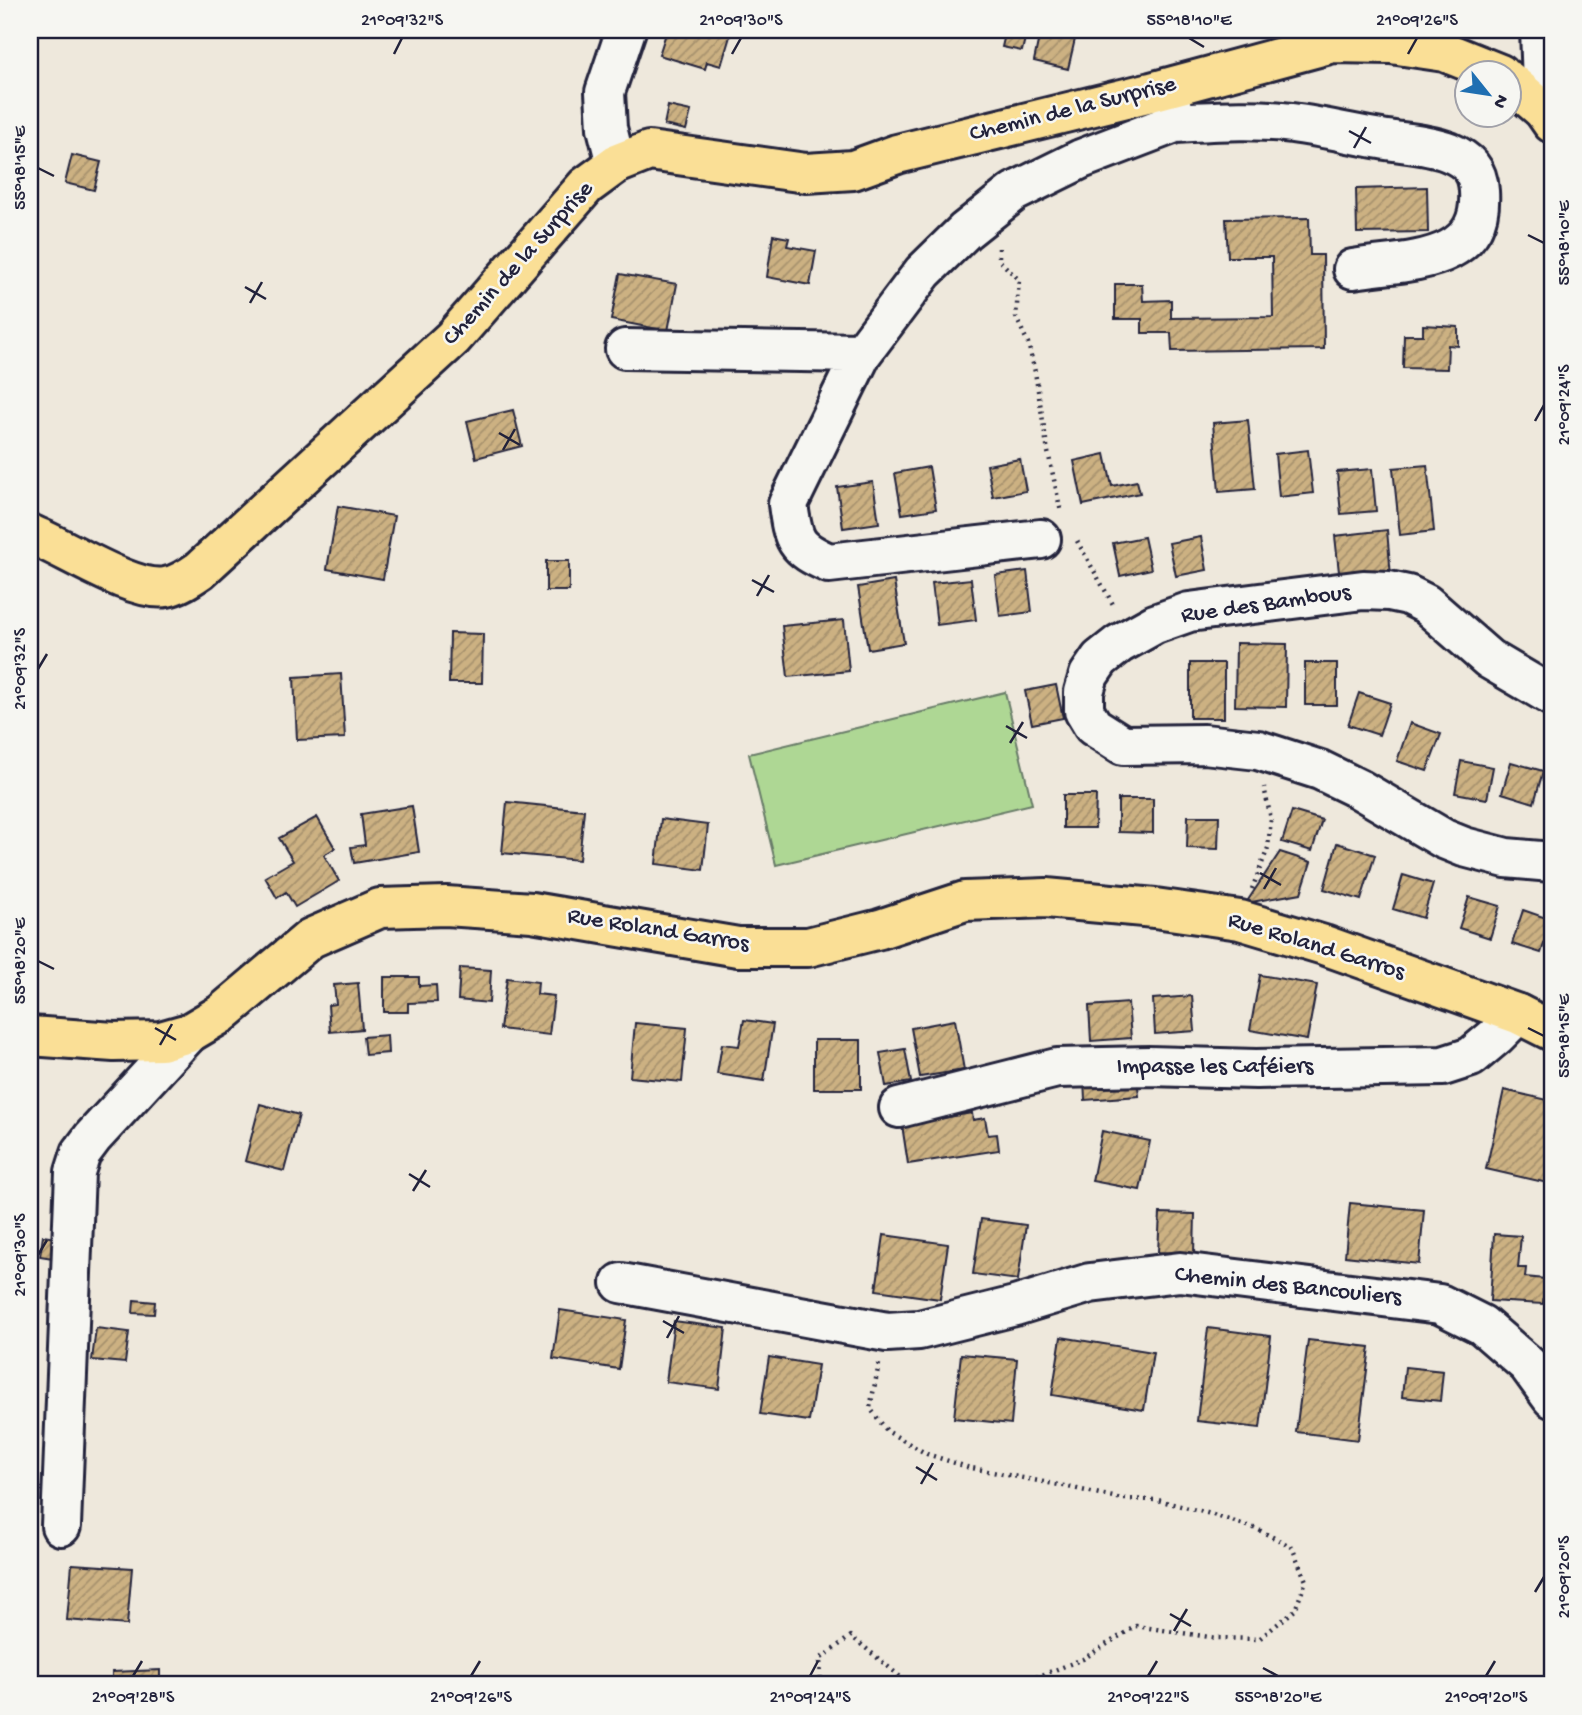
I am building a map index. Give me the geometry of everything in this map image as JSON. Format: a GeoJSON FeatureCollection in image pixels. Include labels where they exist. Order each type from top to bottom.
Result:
{"type":"FeatureCollection","features":[{"type":"Feature","properties":{"kind":"main road","name":"Chemin de la Surprise"},"geometry":{"type":"LineString","coordinates":[[30,534],[54,543],[117,577],[138,584],[164,588],[183,581],[200,570],[453,338],[586,186],[616,164],[649,151],[806,173],[853,170],[897,153],[1172,106],[1333,43],[1391,44],[1445,52],[1465,60]]}},
{"type":"Feature","properties":{"kind":"main road"},"geometry":{"type":"LineString","coordinates":[[1522,93],[1547,117]]}},
{"type":"Feature","properties":{"kind":"main road","name":"Rue Roland Garros"},"geometry":{"type":"LineString","coordinates":[[30,1036],[114,1042],[160,1041],[189,1033],[221,1014],[311,938],[380,908],[446,906],[532,912],[738,947],[808,947],[880,929],[965,901],[1046,898],[1155,908],[1240,920],[1324,945],[1518,1014],[1552,1031]]}},
{"type":"Feature","properties":{"kind":"street"},"geometry":{"type":"LineString","coordinates":[[616,164],[607,128],[605,92],[626,30]]}},
{"type":"Feature","properties":{"kind":"street"},"geometry":{"type":"LineString","coordinates":[[1540,30],[1547,117]]}},
{"type":"Feature","properties":{"kind":"street"},"geometry":{"type":"LineString","coordinates":[[1059,529],[829,563],[804,552],[792,532],[788,504],[862,353],[923,272],[965,232],[1014,192],[1082,159],[1172,106],[1224,121],[1290,123],[1447,151],[1472,165],[1478,178],[1478,216],[1474,229],[1465,240],[1440,255],[1353,270]]}},
{"type":"Feature","properties":{"kind":"street"},"geometry":{"type":"LineString","coordinates":[[625,349],[862,353]]}},
{"type":"Feature","properties":{"kind":"street","name":"Rue des Bambous"},"geometry":{"type":"LineString","coordinates":[[1552,696],[1489,659],[1426,604],[1408,595],[1363,590],[1189,612],[1155,624],[1118,645],[1100,659],[1089,676],[1084,692],[1084,711],[1093,726],[1123,745],[1204,744],[1258,750],[1320,770],[1359,789],[1444,839],[1464,847],[1506,858],[1552,862]]}},
{"type":"Feature","properties":{"kind":"street","name":"Impasse les Caféiers"},"geometry":{"type":"LineString","coordinates":[[899,1108],[1057,1068],[1443,1066],[1471,1057],[1518,1014]]}},
{"type":"Feature","properties":{"kind":"street"},"geometry":{"type":"LineString","coordinates":[[61,1526],[75,1172],[81,1153],[93,1137],[189,1033]]}},
{"type":"Feature","properties":{"kind":"street","name":"Chemin des Bancouliers"},"geometry":{"type":"LineString","coordinates":[[621,1283],[887,1332],[919,1330],[1015,1306],[1090,1283],[1180,1272],[1440,1304],[1482,1325],[1528,1365],[1552,1398]]}},
{"type":"Feature","properties":{"kind":"path"},"geometry":{"type":"LineString","coordinates":[[994,208],[999,260],[1019,280],[1016,317],[1028,343],[1035,372],[1059,529],[1136,635]]}},
{"type":"Feature","properties":{"kind":"path"},"geometry":{"type":"LineString","coordinates":[[1251,892],[1269,848],[1271,819],[1262,780]]}},
{"type":"Feature","properties":{"kind":"path"},"geometry":{"type":"LineString","coordinates":[[887,1332],[870,1408],[887,1431],[927,1454],[967,1467],[1122,1499],[1158,1500],[1256,1529],[1293,1547],[1306,1581],[1295,1610],[1259,1639],[1216,1638],[1136,1626],[1083,1659],[1016,1685]]}},
{"type":"Feature","properties":{"kind":"path"},"geometry":{"type":"LineString","coordinates":[[821,1685],[820,1659],[851,1636],[903,1679],[916,1685]]}},
{"type":"Feature","properties":{"kind":"green space"},"geometry":{"type":"Polygon","coordinates":[[[1005,692],[1032,804],[776,865],[749,754],[1005,692]]]}},
{"type":"Feature","properties":{"kind":"building"},"geometry":{"type":"Polygon","coordinates":[[[667,30],[721,30],[731,33],[721,66],[707,62],[705,69],[659,55],[667,30]]]}},
{"type":"Feature","properties":{"kind":"building"},"geometry":{"type":"Polygon","coordinates":[[[1006,30],[1027,30],[1022,51],[1002,47],[1006,30]]]}},
{"type":"Feature","properties":{"kind":"building"},"geometry":{"type":"Polygon","coordinates":[[[1040,32],[1075,39],[1068,69],[1034,61],[1040,32]]]}},
{"type":"Feature","properties":{"kind":"building"},"geometry":{"type":"Polygon","coordinates":[[[668,106],[691,111],[686,130],[664,125],[668,106]]]}},
{"type":"Feature","properties":{"kind":"building"},"geometry":{"type":"Polygon","coordinates":[[[72,155],[101,162],[94,190],[65,183],[72,155]]]}},
{"type":"Feature","properties":{"kind":"building"},"geometry":{"type":"Polygon","coordinates":[[[1427,187],[1428,232],[1357,233],[1356,189],[1427,187]]]}},
{"type":"Feature","properties":{"kind":"building"},"geometry":{"type":"Polygon","coordinates":[[[1309,218],[1310,255],[1323,255],[1324,349],[1172,351],[1171,333],[1142,333],[1142,319],[1115,319],[1115,284],[1142,284],[1143,301],[1171,300],[1171,318],[1273,317],[1272,257],[1228,257],[1226,219],[1309,218]]]}},
{"type":"Feature","properties":{"kind":"building"},"geometry":{"type":"Polygon","coordinates":[[[773,235],[789,238],[787,246],[816,251],[810,285],[767,277],[773,235]]]}},
{"type":"Feature","properties":{"kind":"building"},"geometry":{"type":"Polygon","coordinates":[[[620,274],[677,284],[668,331],[611,320],[620,274]]]}},
{"type":"Feature","properties":{"kind":"building"},"geometry":{"type":"Polygon","coordinates":[[[1423,325],[1458,327],[1458,346],[1448,345],[1447,369],[1403,368],[1404,335],[1423,335],[1423,325]]]}},
{"type":"Feature","properties":{"kind":"building"},"geometry":{"type":"Polygon","coordinates":[[[513,410],[522,446],[476,458],[467,421],[513,410]]]}},
{"type":"Feature","properties":{"kind":"building"},"geometry":{"type":"Polygon","coordinates":[[[1248,420],[1255,489],[1219,492],[1213,423],[1248,420]]]}},
{"type":"Feature","properties":{"kind":"building"},"geometry":{"type":"Polygon","coordinates":[[[1308,450],[1313,493],[1279,497],[1275,454],[1308,450]]]}},
{"type":"Feature","properties":{"kind":"building"},"geometry":{"type":"Polygon","coordinates":[[[1105,454],[1112,486],[1137,481],[1140,493],[1083,505],[1074,461],[1105,454]]]}},
{"type":"Feature","properties":{"kind":"building"},"geometry":{"type":"Polygon","coordinates":[[[1020,459],[1026,491],[993,497],[987,465],[1020,459]]]}},
{"type":"Feature","properties":{"kind":"building"},"geometry":{"type":"Polygon","coordinates":[[[1427,465],[1434,531],[1400,535],[1393,468],[1427,465]]]}},
{"type":"Feature","properties":{"kind":"building"},"geometry":{"type":"Polygon","coordinates":[[[929,467],[936,509],[902,514],[895,473],[929,467]]]}},
{"type":"Feature","properties":{"kind":"building"},"geometry":{"type":"Polygon","coordinates":[[[1372,469],[1376,511],[1341,514],[1337,472],[1372,469]]]}},
{"type":"Feature","properties":{"kind":"building"},"geometry":{"type":"Polygon","coordinates":[[[873,482],[879,523],[843,528],[837,487],[873,482]]]}},
{"type":"Feature","properties":{"kind":"building"},"geometry":{"type":"Polygon","coordinates":[[[338,506],[394,516],[383,579],[327,569],[338,506]]]}},
{"type":"Feature","properties":{"kind":"building"},"geometry":{"type":"Polygon","coordinates":[[[1387,530],[1391,576],[1340,581],[1335,536],[1387,530]]]}},
{"type":"Feature","properties":{"kind":"building"},"geometry":{"type":"Polygon","coordinates":[[[1144,537],[1151,569],[1120,576],[1113,543],[1144,537]]]}},
{"type":"Feature","properties":{"kind":"building"},"geometry":{"type":"Polygon","coordinates":[[[1201,537],[1207,570],[1176,576],[1169,543],[1201,537]]]}},
{"type":"Feature","properties":{"kind":"building"},"geometry":{"type":"Polygon","coordinates":[[[546,561],[569,561],[569,591],[546,591],[546,561]]]}},
{"type":"Feature","properties":{"kind":"building"},"geometry":{"type":"Polygon","coordinates":[[[1027,571],[1032,612],[1000,616],[995,575],[1027,571]]]}},
{"type":"Feature","properties":{"kind":"building"},"geometry":{"type":"Polygon","coordinates":[[[971,579],[976,620],[937,625],[932,583],[971,579]]]}},
{"type":"Feature","properties":{"kind":"building"},"geometry":{"type":"Polygon","coordinates":[[[894,581],[904,643],[868,649],[858,587],[894,581]]]}},
{"type":"Feature","properties":{"kind":"building"},"geometry":{"type":"Polygon","coordinates":[[[844,620],[849,671],[788,677],[782,626],[844,620]]]}},
{"type":"Feature","properties":{"kind":"building"},"geometry":{"type":"Polygon","coordinates":[[[450,633],[483,634],[482,683],[449,683],[450,633]]]}},
{"type":"Feature","properties":{"kind":"building"},"geometry":{"type":"Polygon","coordinates":[[[1236,643],[1287,644],[1286,707],[1235,706],[1236,643]]]}},
{"type":"Feature","properties":{"kind":"building"},"geometry":{"type":"Polygon","coordinates":[[[1190,663],[1224,663],[1224,718],[1190,718],[1190,663]]]}},
{"type":"Feature","properties":{"kind":"building"},"geometry":{"type":"Polygon","coordinates":[[[1305,663],[1337,663],[1337,705],[1305,705],[1305,663]]]}},
{"type":"Feature","properties":{"kind":"building"},"geometry":{"type":"Polygon","coordinates":[[[341,674],[345,738],[297,740],[294,677],[341,674]]]}},
{"type":"Feature","properties":{"kind":"building"},"geometry":{"type":"Polygon","coordinates":[[[1056,685],[1063,718],[1032,724],[1025,691],[1056,685]]]}},
{"type":"Feature","properties":{"kind":"building"},"geometry":{"type":"Polygon","coordinates":[[[1359,693],[1390,703],[1379,735],[1348,725],[1359,693]]]}},
{"type":"Feature","properties":{"kind":"building"},"geometry":{"type":"Polygon","coordinates":[[[1410,723],[1441,734],[1427,771],[1397,761],[1410,723]]]}},
{"type":"Feature","properties":{"kind":"building"},"geometry":{"type":"Polygon","coordinates":[[[1461,761],[1493,767],[1487,799],[1455,793],[1461,761]]]}},
{"type":"Feature","properties":{"kind":"building"},"geometry":{"type":"Polygon","coordinates":[[[1511,762],[1543,771],[1534,803],[1502,793],[1511,762]]]}},
{"type":"Feature","properties":{"kind":"building"},"geometry":{"type":"Polygon","coordinates":[[[1063,795],[1096,795],[1095,828],[1063,828],[1063,795]]]}},
{"type":"Feature","properties":{"kind":"building"},"geometry":{"type":"Polygon","coordinates":[[[1118,799],[1153,799],[1153,833],[1118,832],[1118,799]]]}},
{"type":"Feature","properties":{"kind":"building"},"geometry":{"type":"Polygon","coordinates":[[[507,802],[584,810],[579,860],[502,853],[507,802]]]}},
{"type":"Feature","properties":{"kind":"building"},"geometry":{"type":"Polygon","coordinates":[[[412,806],[419,852],[354,863],[351,847],[365,845],[361,814],[412,806]]]}},
{"type":"Feature","properties":{"kind":"building"},"geometry":{"type":"Polygon","coordinates":[[[1292,811],[1322,820],[1312,851],[1282,842],[1292,811]]]}},
{"type":"Feature","properties":{"kind":"building"},"geometry":{"type":"Polygon","coordinates":[[[1188,816],[1219,816],[1218,849],[1187,848],[1188,816]]]}},
{"type":"Feature","properties":{"kind":"building"},"geometry":{"type":"Polygon","coordinates":[[[317,817],[335,848],[324,855],[339,881],[295,907],[286,892],[277,898],[265,877],[293,861],[279,838],[317,817]]]}},
{"type":"Feature","properties":{"kind":"building"},"geometry":{"type":"Polygon","coordinates":[[[661,819],[708,825],[703,870],[656,864],[661,819]]]}},
{"type":"Feature","properties":{"kind":"building"},"geometry":{"type":"Polygon","coordinates":[[[1337,843],[1375,855],[1361,900],[1324,889],[1337,843]]]}},
{"type":"Feature","properties":{"kind":"building"},"geometry":{"type":"Polygon","coordinates":[[[1280,852],[1311,862],[1301,893],[1246,903],[1280,852]]]}},
{"type":"Feature","properties":{"kind":"building"},"geometry":{"type":"Polygon","coordinates":[[[1403,875],[1433,884],[1423,918],[1393,909],[1403,875]]]}},
{"type":"Feature","properties":{"kind":"building"},"geometry":{"type":"Polygon","coordinates":[[[1469,897],[1500,906],[1490,938],[1459,928],[1469,897]]]}},
{"type":"Feature","properties":{"kind":"building"},"geometry":{"type":"Polygon","coordinates":[[[1523,910],[1552,920],[1541,953],[1512,944],[1523,910]]]}},
{"type":"Feature","properties":{"kind":"building"},"geometry":{"type":"Polygon","coordinates":[[[460,968],[491,970],[489,1003],[458,1000],[460,968]]]}},
{"type":"Feature","properties":{"kind":"building"},"geometry":{"type":"Polygon","coordinates":[[[1260,975],[1317,985],[1307,1040],[1250,1030],[1260,975]]]}},
{"type":"Feature","properties":{"kind":"building"},"geometry":{"type":"Polygon","coordinates":[[[384,977],[419,977],[419,986],[436,985],[437,1002],[408,1003],[408,1012],[384,1012],[384,977]]]}},
{"type":"Feature","properties":{"kind":"building"},"geometry":{"type":"Polygon","coordinates":[[[507,978],[538,982],[537,994],[554,996],[549,1035],[500,1029],[507,978]]]}},
{"type":"Feature","properties":{"kind":"building"},"geometry":{"type":"Polygon","coordinates":[[[358,983],[362,1029],[330,1032],[328,1005],[336,1004],[334,985],[358,983]]]}},
{"type":"Feature","properties":{"kind":"building"},"geometry":{"type":"Polygon","coordinates":[[[1192,996],[1195,1031],[1155,1034],[1153,999],[1192,996]]]}},
{"type":"Feature","properties":{"kind":"building"},"geometry":{"type":"Polygon","coordinates":[[[1128,1003],[1131,1038],[1091,1041],[1089,1006],[1128,1003]]]}},
{"type":"Feature","properties":{"kind":"building"},"geometry":{"type":"Polygon","coordinates":[[[744,1020],[773,1024],[764,1081],[717,1074],[722,1044],[739,1046],[744,1020]]]}},
{"type":"Feature","properties":{"kind":"building"},"geometry":{"type":"Polygon","coordinates":[[[955,1020],[964,1070],[920,1077],[911,1028],[955,1020]]]}},
{"type":"Feature","properties":{"kind":"building"},"geometry":{"type":"Polygon","coordinates":[[[635,1023],[687,1028],[682,1082],[630,1077],[635,1023]]]}},
{"type":"Feature","properties":{"kind":"building"},"geometry":{"type":"Polygon","coordinates":[[[387,1035],[388,1053],[365,1055],[363,1037],[387,1035]]]}},
{"type":"Feature","properties":{"kind":"building"},"geometry":{"type":"Polygon","coordinates":[[[814,1040],[861,1040],[861,1089],[814,1089],[814,1040]]]}},
{"type":"Feature","properties":{"kind":"building"},"geometry":{"type":"Polygon","coordinates":[[[905,1049],[911,1082],[886,1086],[880,1053],[905,1049]]]}},
{"type":"Feature","properties":{"kind":"building"},"geometry":{"type":"Polygon","coordinates":[[[1137,1077],[1139,1096],[1085,1100],[1084,1080],[1137,1077]]]}},
{"type":"Feature","properties":{"kind":"building"},"geometry":{"type":"Polygon","coordinates":[[[1504,1090],[1552,1101],[1549,1123],[1552,1124],[1552,1184],[1486,1169],[1504,1090]]]}},
{"type":"Feature","properties":{"kind":"building"},"geometry":{"type":"Polygon","coordinates":[[[260,1104],[299,1115],[284,1171],[245,1161],[260,1104]]]}},
{"type":"Feature","properties":{"kind":"building"},"geometry":{"type":"Polygon","coordinates":[[[972,1113],[973,1120],[985,1118],[988,1135],[997,1134],[999,1150],[908,1164],[902,1125],[972,1113]]]}},
{"type":"Feature","properties":{"kind":"building"},"geometry":{"type":"Polygon","coordinates":[[[1102,1131],[1150,1141],[1140,1190],[1092,1181],[1102,1131]]]}},
{"type":"Feature","properties":{"kind":"building"},"geometry":{"type":"Polygon","coordinates":[[[1350,1203],[1424,1210],[1419,1264],[1345,1256],[1350,1203]]]}},
{"type":"Feature","properties":{"kind":"building"},"geometry":{"type":"Polygon","coordinates":[[[1160,1213],[1195,1214],[1194,1254],[1158,1252],[1160,1213]]]}},
{"type":"Feature","properties":{"kind":"building"},"geometry":{"type":"Polygon","coordinates":[[[981,1219],[1026,1225],[1018,1280],[973,1274],[981,1219]]]}},
{"type":"Feature","properties":{"kind":"building"},"geometry":{"type":"Polygon","coordinates":[[[1494,1234],[1521,1236],[1518,1268],[1526,1268],[1525,1277],[1545,1279],[1543,1304],[1490,1301],[1494,1234]]]}},
{"type":"Feature","properties":{"kind":"building"},"geometry":{"type":"Polygon","coordinates":[[[884,1235],[948,1244],[940,1299],[876,1290],[884,1235]]]}},
{"type":"Feature","properties":{"kind":"building"},"geometry":{"type":"Polygon","coordinates":[[[43,1236],[62,1239],[59,1259],[40,1256],[43,1236]]]}},
{"type":"Feature","properties":{"kind":"building"},"geometry":{"type":"Polygon","coordinates":[[[134,1300],[155,1302],[154,1314],[133,1313],[134,1300]]]}},
{"type":"Feature","properties":{"kind":"building"},"geometry":{"type":"Polygon","coordinates":[[[560,1310],[626,1320],[619,1369],[553,1359],[560,1310]]]}},
{"type":"Feature","properties":{"kind":"building"},"geometry":{"type":"Polygon","coordinates":[[[674,1321],[726,1328],[719,1389],[666,1382],[674,1321]]]}},
{"type":"Feature","properties":{"kind":"building"},"geometry":{"type":"Polygon","coordinates":[[[96,1328],[129,1332],[125,1363],[92,1360],[96,1328]]]}},
{"type":"Feature","properties":{"kind":"building"},"geometry":{"type":"Polygon","coordinates":[[[1208,1328],[1271,1336],[1260,1428],[1197,1421],[1208,1328]]]}},
{"type":"Feature","properties":{"kind":"building"},"geometry":{"type":"Polygon","coordinates":[[[1061,1337],[1153,1352],[1144,1410],[1052,1395],[1061,1337]]]}},
{"type":"Feature","properties":{"kind":"building"},"geometry":{"type":"Polygon","coordinates":[[[1308,1340],[1370,1347],[1358,1440],[1296,1432],[1308,1340]]]}},
{"type":"Feature","properties":{"kind":"building"},"geometry":{"type":"Polygon","coordinates":[[[961,1354],[1017,1359],[1011,1424],[954,1418],[961,1354]]]}},
{"type":"Feature","properties":{"kind":"building"},"geometry":{"type":"Polygon","coordinates":[[[769,1357],[818,1365],[809,1421],[760,1414],[769,1357]]]}},
{"type":"Feature","properties":{"kind":"building"},"geometry":{"type":"Polygon","coordinates":[[[1405,1367],[1443,1371],[1440,1401],[1402,1397],[1405,1367]]]}},
{"type":"Feature","properties":{"kind":"building"},"geometry":{"type":"Polygon","coordinates":[[[72,1564],[132,1568],[127,1625],[67,1620],[72,1564]]]}},
{"type":"Feature","properties":{"kind":"building"},"geometry":{"type":"Polygon","coordinates":[[[160,1670],[160,1685],[112,1685],[112,1672],[160,1670]]]}}]}
